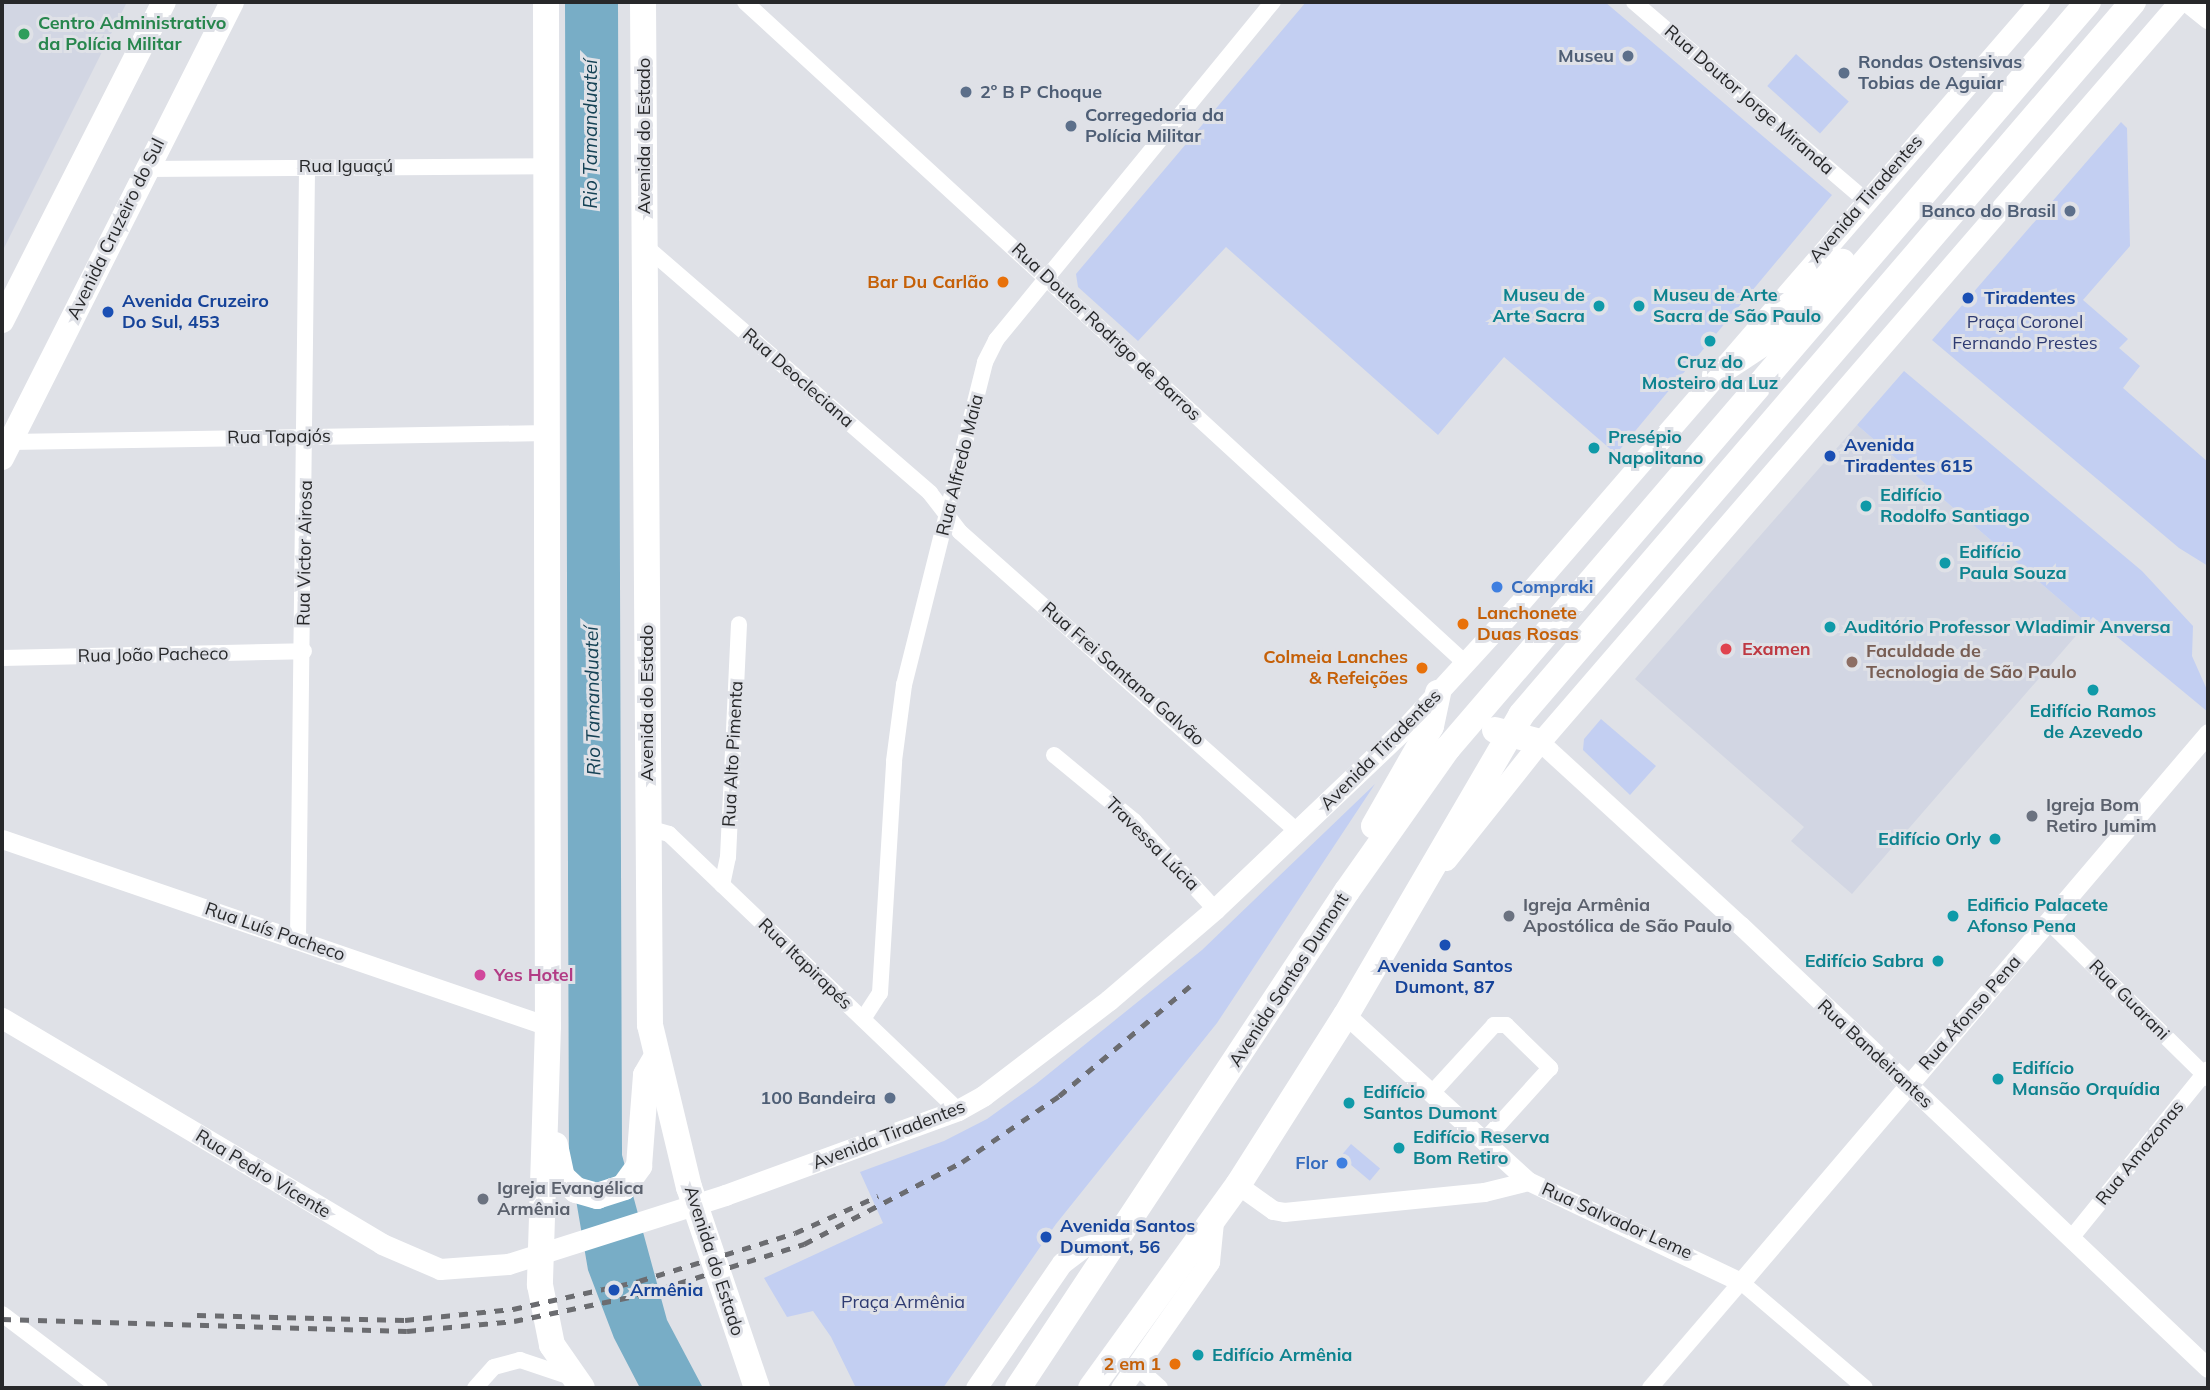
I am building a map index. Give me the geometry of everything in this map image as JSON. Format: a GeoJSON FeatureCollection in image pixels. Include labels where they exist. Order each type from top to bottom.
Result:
{"type":"FeatureCollection","features":[{"type":"Feature","properties":{"kind":"highway"},"geometry":{"type":"LineString","coordinates":[[546,2],[548,1026],[541,1253],[546,1327],[578,1384]]}},
{"type":"Feature","properties":{"kind":"highway","name":"Avenida do Estado"},"geometry":{"type":"LineString","coordinates":[[643,2],[650,1025],[655,1059],[697,1205],[757,1388]]}},
{"type":"Feature","properties":{"kind":"highway"},"geometry":{"type":"LineString","coordinates":[[1465,727],[2088,2]]}},
{"type":"Feature","properties":{"kind":"highway"},"geometry":{"type":"LineString","coordinates":[[1091,1388],[1238,1185],[1346,1015],[1509,733],[2133,2]]}},
{"type":"Feature","properties":{"kind":"highway"},"geometry":{"type":"LineString","coordinates":[[1714,375],[1762,344],[1870,233],[1901,217]]}},
{"type":"Feature","properties":{"kind":"highway"},"geometry":{"type":"LineString","coordinates":[[1347,891],[1350,866],[1419,725],[1438,693]]}},
{"type":"Feature","properties":{"kind":"highway"},"geometry":{"type":"LineString","coordinates":[[1419,725],[1509,733],[1540,742]]}},
{"type":"Feature","properties":{"kind":"highway","name":"Avenida Santos Dumont"},"geometry":{"type":"LineString","coordinates":[[1018,1388],[1347,891],[1465,727]]}},
{"type":"Feature","properties":{"kind":"highway"},"geometry":{"type":"LineString","coordinates":[[546,1116],[552,1124],[557,1166],[576,1190],[604,1195],[624,1187],[641,1157],[646,1075],[655,1059]]}},
{"type":"Feature","properties":{"kind":"main road"},"geometry":{"type":"LineString","coordinates":[[2,321],[164,2]]}},
{"type":"Feature","properties":{"kind":"main road","name":"Avenida Cruzeiro do Sul"},"geometry":{"type":"LineString","coordinates":[[6,450],[145,169],[232,2]]}},
{"type":"Feature","properties":{"kind":"main road","name":"Avenida Tiradentes"},"geometry":{"type":"LineString","coordinates":[[1438,693],[1864,199],[2039,2]]}},
{"type":"Feature","properties":{"kind":"main road"},"geometry":{"type":"LineString","coordinates":[[1429,869],[1449,858],[1540,742],[2179,2]]}},
{"type":"Feature","properties":{"kind":"main road"},"geometry":{"type":"LineString","coordinates":[[2188,2],[2208,18]]}},
{"type":"Feature","properties":{"kind":"main road","name":"Avenida Tiradentes"},"geometry":{"type":"LineString","coordinates":[[541,1253],[697,1205],[958,1110],[982,1097],[1109,1000],[1215,909],[1419,725]]}},
{"type":"Feature","properties":{"kind":"main road","name":"Rua Pedro Vicente"},"geometry":{"type":"LineString","coordinates":[[2,1018],[410,1259],[457,1270],[508,1264],[541,1253]]}},
{"type":"Feature","properties":{"kind":"main road"},"geometry":{"type":"LineString","coordinates":[[1121,1388],[1209,1262],[1213,1222]]}},
{"type":"Feature","properties":{"kind":"main road"},"geometry":{"type":"LineString","coordinates":[[976,1388],[1062,1264],[1083,1247],[1120,1237]]}},
{"type":"Feature","properties":{"kind":"street","name":"Rua Doutor Rodrigo de Barros"},"geometry":{"type":"LineString","coordinates":[[746,2],[1465,663]]}},
{"type":"Feature","properties":{"kind":"street","name":"Rua Alfredo Maia"},"geometry":{"type":"LineString","coordinates":[[863,1019],[880,993],[897,726],[920,615],[990,350],[1273,2]]}},
{"type":"Feature","properties":{"kind":"street","name":"Rua Doutor Jorge Miranda"},"geometry":{"type":"LineString","coordinates":[[1634,2],[1864,199]]}},
{"type":"Feature","properties":{"kind":"street","name":"Rua Victor Airosa"},"geometry":{"type":"LineString","coordinates":[[298,940],[304,651],[307,166]]}},
{"type":"Feature","properties":{"kind":"street","name":"Rua Iguaçú"},"geometry":{"type":"LineString","coordinates":[[145,169],[547,166]]}},
{"type":"Feature","properties":{"kind":"street","name":"Rua Deocleciana"},"geometry":{"type":"LineString","coordinates":[[644,245],[930,494],[947,516]]}},
{"type":"Feature","properties":{"kind":"street","name":"Rua Tapajós"},"geometry":{"type":"LineString","coordinates":[[6,450],[306,437],[548,433]]}},
{"type":"Feature","properties":{"kind":"street","name":"Rua Frei Santana Galvão"},"geometry":{"type":"LineString","coordinates":[[947,516],[1298,832]]}},
{"type":"Feature","properties":{"kind":"street","name":"Rua Alto Pimenta"},"geometry":{"type":"LineString","coordinates":[[722,885],[728,857],[740,624]]}},
{"type":"Feature","properties":{"kind":"street","name":"Rua João Pacheco"},"geometry":{"type":"LineString","coordinates":[[2,658],[304,651]]}},
{"type":"Feature","properties":{"kind":"street","name":"Rua Afonso Pena"},"geometry":{"type":"LineString","coordinates":[[1650,1388],[2208,733]]}},
{"type":"Feature","properties":{"kind":"street","name":"Rua Bandeirantes"},"geometry":{"type":"LineString","coordinates":[[1540,742],[2072,1237],[2208,1368]]}},
{"type":"Feature","properties":{"kind":"street","name":"Travessa Lúcia"},"geometry":{"type":"LineString","coordinates":[[1054,755],[1134,821],[1215,909]]}},
{"type":"Feature","properties":{"kind":"street","name":"Rua Itapirapés"},"geometry":{"type":"LineString","coordinates":[[648,828],[669,834],[958,1110]]}},
{"type":"Feature","properties":{"kind":"street","name":"Rua Luís Pacheco"},"geometry":{"type":"LineString","coordinates":[[2,839],[548,1026]]}},
{"type":"Feature","properties":{"kind":"street","name":"Rua Guarani"},"geometry":{"type":"LineString","coordinates":[[2049,922],[2207,1074]]}},
{"type":"Feature","properties":{"kind":"street","name":"Rua Salvador Leme"},"geometry":{"type":"LineString","coordinates":[[1346,1015],[1528,1181],[1741,1282],[1865,1388]]}},
{"type":"Feature","properties":{"kind":"street"},"geometry":{"type":"LineString","coordinates":[[1432,1093],[1494,1025],[1506,1025],[1550,1069],[1485,1141]]}},
{"type":"Feature","properties":{"kind":"street","name":"Rua Amazonas"},"geometry":{"type":"LineString","coordinates":[[2072,1237],[2207,1074]]}},
{"type":"Feature","properties":{"kind":"street"},"geometry":{"type":"LineString","coordinates":[[1238,1185],[1273,1210],[1284,1212],[1484,1192],[1528,1181]]}},
{"type":"Feature","properties":{"kind":"street"},"geometry":{"type":"LineString","coordinates":[[2,1314],[88,1385]]}},
{"type":"Feature","properties":{"kind":"street"},"geometry":{"type":"LineString","coordinates":[[475,1388],[494,1367],[520,1360],[553,1367],[578,1384]]}},
{"type":"Feature","properties":{"kind":"street"},"geometry":{"type":"LineString","coordinates":[[1137,1367],[1160,1388]]}},
{"type":"Feature","properties":{"kind":"shaded area"},"geometry":{"type":"Polygon","coordinates":[[[2,2],[127,2],[2,252],[2,2]]]}},
{"type":"Feature","properties":{"kind":"shaded area","name":"Faculdade de Tecnologia de São Paulo"},"geometry":{"type":"Polygon","coordinates":[[[1857,425],[2087,623],[1852,894],[1791,841],[1804,827],[1635,679],[1857,425]]]}},
{"type":"Feature","properties":{"kind":"green space"},"geometry":{"type":"Polygon","coordinates":[[[1306,2],[1605,2],[1832,195],[1616,454],[1504,357],[1438,435],[1226,247],[1138,341],[1078,287],[1076,274],[1306,2]]]}},
{"type":"Feature","properties":{"kind":"green space"},"geometry":{"type":"Polygon","coordinates":[[[1796,54],[1849,102],[1820,133],[1767,86],[1796,54]]]}},
{"type":"Feature","properties":{"kind":"green space","name":"Praça Coronel Fernando Prestes"},"geometry":{"type":"Polygon","coordinates":[[[2121,122],[2127,128],[2130,246],[2083,300],[2128,339],[2119,348],[2140,366],[2123,388],[2208,462],[2208,566],[2179,548],[1932,340],[2121,122]]]}},
{"type":"Feature","properties":{"kind":"green space","name":"Praça Coronel Fernando Prestes"},"geometry":{"type":"Polygon","coordinates":[[[1904,371],[2142,571],[2193,626],[2192,656],[2208,692],[2208,712],[2093,617],[2087,623],[1857,425],[1904,371]]]}},
{"type":"Feature","properties":{"kind":"green space"},"geometry":{"type":"Polygon","coordinates":[[[1601,719],[1656,766],[1630,795],[1583,750],[1584,739],[1601,719]]]}},
{"type":"Feature","properties":{"kind":"green space","name":"Praça Armênia"},"geometry":{"type":"Polygon","coordinates":[[[1375,784],[1217,1023],[1056,1224],[943,1388],[856,1388],[831,1337],[813,1311],[787,1317],[764,1278],[883,1223],[860,1172],[944,1141],[987,1119],[1036,1084],[1202,950],[1375,784]]]}},
{"type":"Feature","properties":{"kind":"green space"},"geometry":{"type":"Polygon","coordinates":[[[1351,1144],[1380,1168],[1370,1181],[1341,1156],[1351,1144]]]}},
{"type":"Feature","properties":{"kind":"water","name":"Rio Tamanduateí"},"geometry":{"type":"Polygon","coordinates":[[[565,2],[618,2],[622,1155],[667,1320],[703,1388],[640,1388],[614,1338],[588,1270],[569,1159],[565,2]]]}},
{"type":"Feature","properties":{"kind":"railway"},"geometry":{"type":"LineString","coordinates":[[2,1319],[407,1331],[514,1321],[644,1294],[804,1244],[962,1162],[1059,1096],[1190,986]]}},
{"type":"Feature","properties":{"kind":"railway"},"geometry":{"type":"LineString","coordinates":[[197,1315],[405,1320],[513,1309],[639,1281],[795,1233],[878,1196]]}},
{"type":"Feature","properties":{"kind":"place","name":"Centro Administrativo da Polícia Militar"},"geometry":{"type":"Point","coordinates":[24,34]}},
{"type":"Feature","properties":{"kind":"place","name":"Museu"},"geometry":{"type":"Point","coordinates":[1628,56]}},
{"type":"Feature","properties":{"kind":"place","name":"Rondas Ostensivas Tobias de Aguiar"},"geometry":{"type":"Point","coordinates":[1844,73]}},
{"type":"Feature","properties":{"kind":"place","name":"2º B P Choque"},"geometry":{"type":"Point","coordinates":[966,92]}},
{"type":"Feature","properties":{"kind":"place","name":"Corregedoria da Polícia Militar"},"geometry":{"type":"Point","coordinates":[1071,126]}},
{"type":"Feature","properties":{"kind":"place","name":"Banco do Brasil"},"geometry":{"type":"Point","coordinates":[2070,211]}},
{"type":"Feature","properties":{"kind":"place","name":"Bar Du Carlão"},"geometry":{"type":"Point","coordinates":[1003,282]}},
{"type":"Feature","properties":{"kind":"place","name":"Tiradentes"},"geometry":{"type":"Point","coordinates":[1968,298]}},
{"type":"Feature","properties":{"kind":"place","name":"Museu de Arte Sacra"},"geometry":{"type":"Point","coordinates":[1599,306]}},
{"type":"Feature","properties":{"kind":"place","name":"Museu de Arte Sacra de São Paulo"},"geometry":{"type":"Point","coordinates":[1639,306]}},
{"type":"Feature","properties":{"kind":"place","name":"Avenida Cruzeiro Do Sul, 453"},"geometry":{"type":"Point","coordinates":[108,312]}},
{"type":"Feature","properties":{"kind":"place","name":"Cruz do Mosteiro da Luz"},"geometry":{"type":"Point","coordinates":[1710,341]}},
{"type":"Feature","properties":{"kind":"place","name":"Presépio Napolitano"},"geometry":{"type":"Point","coordinates":[1594,448]}},
{"type":"Feature","properties":{"kind":"place","name":"Avenida Tiradentes 615"},"geometry":{"type":"Point","coordinates":[1830,456]}},
{"type":"Feature","properties":{"kind":"place","name":"Edifício Rodolfo Santiago"},"geometry":{"type":"Point","coordinates":[1866,506]}},
{"type":"Feature","properties":{"kind":"place","name":"Edifício Paula Souza"},"geometry":{"type":"Point","coordinates":[1945,563]}},
{"type":"Feature","properties":{"kind":"place","name":"Compraki"},"geometry":{"type":"Point","coordinates":[1497,587]}},
{"type":"Feature","properties":{"kind":"place","name":"Lanchonete Duas Rosas"},"geometry":{"type":"Point","coordinates":[1463,624]}},
{"type":"Feature","properties":{"kind":"place","name":"Auditório Professor Wladimir Anversa"},"geometry":{"type":"Point","coordinates":[1830,627]}},
{"type":"Feature","properties":{"kind":"place","name":"Examen"},"geometry":{"type":"Point","coordinates":[1726,649]}},
{"type":"Feature","properties":{"kind":"place","name":"Faculdade de Tecnologia de São Paulo"},"geometry":{"type":"Point","coordinates":[1852,662]}},
{"type":"Feature","properties":{"kind":"place","name":"Colmeia Lanches & Refeições"},"geometry":{"type":"Point","coordinates":[1422,668]}},
{"type":"Feature","properties":{"kind":"place","name":"Edifício Ramos de Azevedo"},"geometry":{"type":"Point","coordinates":[2093,690]}},
{"type":"Feature","properties":{"kind":"place","name":"Igreja Bom Retiro Jumim"},"geometry":{"type":"Point","coordinates":[2032,816]}},
{"type":"Feature","properties":{"kind":"place","name":"Edifício Orly"},"geometry":{"type":"Point","coordinates":[1995,839]}},
{"type":"Feature","properties":{"kind":"place","name":"Igreja Armênia Apostólica de São Paulo"},"geometry":{"type":"Point","coordinates":[1509,916]}},
{"type":"Feature","properties":{"kind":"place","name":"Edificio Palacete Afonso Pena"},"geometry":{"type":"Point","coordinates":[1953,916]}},
{"type":"Feature","properties":{"kind":"place","name":"Avenida Santos Dumont, 87"},"geometry":{"type":"Point","coordinates":[1445,945]}},
{"type":"Feature","properties":{"kind":"place","name":"Edifício Sabra"},"geometry":{"type":"Point","coordinates":[1938,961]}},
{"type":"Feature","properties":{"kind":"place","name":"Yes Hotel"},"geometry":{"type":"Point","coordinates":[480,975]}},
{"type":"Feature","properties":{"kind":"place","name":"Edifício Mansão Orquídia"},"geometry":{"type":"Point","coordinates":[1998,1079]}},
{"type":"Feature","properties":{"kind":"place","name":"100 Bandeira"},"geometry":{"type":"Point","coordinates":[890,1098]}},
{"type":"Feature","properties":{"kind":"place","name":"Edifício Santos Dumont"},"geometry":{"type":"Point","coordinates":[1349,1103]}},
{"type":"Feature","properties":{"kind":"place","name":"Edifício Reserva Bom Retiro"},"geometry":{"type":"Point","coordinates":[1399,1148]}},
{"type":"Feature","properties":{"kind":"place","name":"Flor"},"geometry":{"type":"Point","coordinates":[1342,1163]}},
{"type":"Feature","properties":{"kind":"place","name":"Igreja Evangélica Armênia"},"geometry":{"type":"Point","coordinates":[483,1199]}},
{"type":"Feature","properties":{"kind":"place","name":"Avenida Santos Dumont, 56"},"geometry":{"type":"Point","coordinates":[1046,1237]}},
{"type":"Feature","properties":{"kind":"place","name":"Armênia"},"geometry":{"type":"Point","coordinates":[614,1290]}},
{"type":"Feature","properties":{"kind":"place","name":"Edifício Armênia"},"geometry":{"type":"Point","coordinates":[1198,1355]}},
{"type":"Feature","properties":{"kind":"place","name":"2 em 1"},"geometry":{"type":"Point","coordinates":[1175,1364]}}]}
